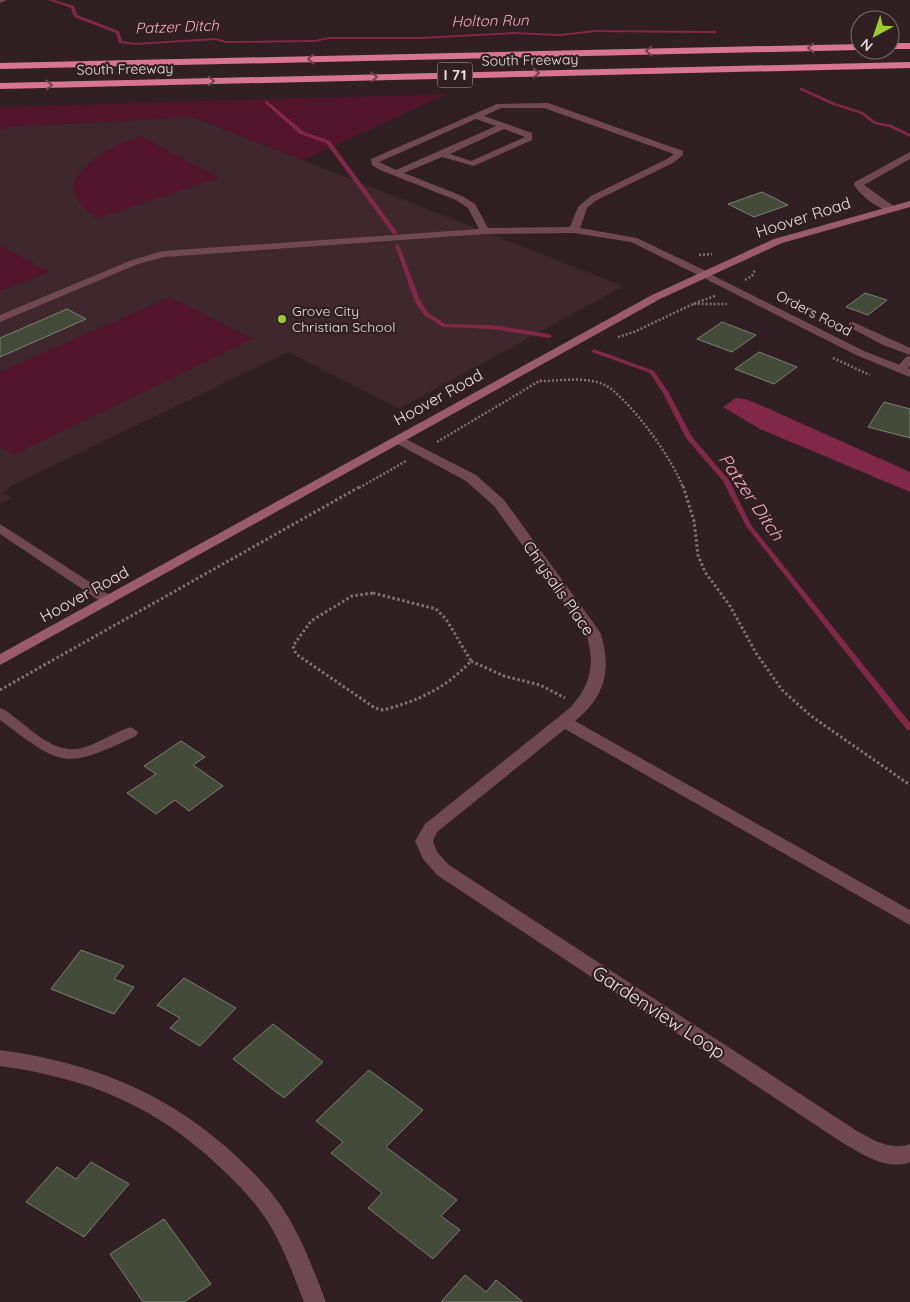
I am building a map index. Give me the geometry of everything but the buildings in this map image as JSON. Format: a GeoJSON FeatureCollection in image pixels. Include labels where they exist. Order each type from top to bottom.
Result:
{"type":"FeatureCollection","features":[{"type":"Feature","properties":{"kind":"highway","name":"South Freeway"},"geometry":{"type":"LineString","coordinates":[[0,66],[850,47]]}},
{"type":"Feature","properties":{"kind":"highway","name":"South Freeway"},"geometry":{"type":"LineString","coordinates":[[0,86],[910,65]]}},
{"type":"Feature","properties":{"kind":"main road","name":"Hoover Road"},"geometry":{"type":"LineString","coordinates":[[0,660],[649,301],[778,242],[910,204]]}},
{"type":"Feature","properties":{"kind":"street"},"geometry":{"type":"LineString","coordinates":[[891,209],[862,190],[859,184],[910,155]]}},
{"type":"Feature","properties":{"kind":"street","name":"Orders Road"},"geometry":{"type":"LineString","coordinates":[[706,275],[860,353],[905,371]]}},
{"type":"Feature","properties":{"kind":"street","name":"Chrysalis Place"},"geometry":{"type":"LineString","coordinates":[[398,439],[471,478],[499,503],[593,632],[600,651],[600,672],[592,693],[581,707],[446,815],[431,828],[424,841]]}},
{"type":"Feature","properties":{"kind":"street"},"geometry":{"type":"LineString","coordinates":[[564,721],[910,918]]}},
{"type":"Feature","properties":{"kind":"street","name":"Gardenview Loop"},"geometry":{"type":"LineString","coordinates":[[424,841],[429,855],[443,870],[850,1137],[880,1154],[906,1156],[910,1153]]}},
{"type":"Feature","properties":{"kind":"street"},"geometry":{"type":"LineString","coordinates":[[0,1058],[74,1071],[128,1091],[175,1116],[214,1145],[265,1199],[294,1249],[315,1302]]}},
{"type":"Feature","properties":{"kind":"lane"},"geometry":{"type":"LineString","coordinates":[[485,231],[472,206],[459,198],[383,168],[375,163],[375,158],[500,106],[545,105],[680,153],[670,161],[594,198],[584,207],[574,230]]}},
{"type":"Feature","properties":{"kind":"lane"},"geometry":{"type":"LineString","coordinates":[[442,154],[471,164],[529,138],[529,135],[476,116]]}},
{"type":"Feature","properties":{"kind":"lane"},"geometry":{"type":"LineString","coordinates":[[396,173],[504,126]]}},
{"type":"Feature","properties":{"kind":"lane"},"geometry":{"type":"LineString","coordinates":[[0,319],[135,262],[163,254],[485,231],[574,230],[634,240],[706,275]]}},
{"type":"Feature","properties":{"kind":"lane"},"geometry":{"type":"LineString","coordinates":[[853,325],[887,343],[910,352]]}},
{"type":"Feature","properties":{"kind":"lane"},"geometry":{"type":"LineString","coordinates":[[905,371],[910,359]]}},
{"type":"Feature","properties":{"kind":"lane"},"geometry":{"type":"LineString","coordinates":[[0,528],[108,600]]}},
{"type":"Feature","properties":{"kind":"lane"},"geometry":{"type":"LineString","coordinates":[[0,712],[51,750],[66,755],[84,753],[131,732]]}},
{"type":"Feature","properties":{"kind":"path"},"geometry":{"type":"LineString","coordinates":[[616,337],[634,332],[730,288],[752,276],[754,270],[760,267]]}},
{"type":"Feature","properties":{"kind":"path"},"geometry":{"type":"LineString","coordinates":[[692,304],[730,304]]}},
{"type":"Feature","properties":{"kind":"path"},"geometry":{"type":"LineString","coordinates":[[832,358],[876,378]]}},
{"type":"Feature","properties":{"kind":"path"},"geometry":{"type":"LineString","coordinates":[[0,690],[422,451],[546,376]]}},
{"type":"Feature","properties":{"kind":"path"},"geometry":{"type":"LineString","coordinates":[[539,381],[580,380],[604,384],[643,423],[668,455],[681,480],[694,521],[698,555],[705,572],[730,606],[756,653],[782,690],[810,716],[910,785]]}},
{"type":"Feature","properties":{"kind":"path"},"geometry":{"type":"LineString","coordinates":[[471,661],[458,676],[429,696],[383,710],[375,708],[296,654],[293,646],[311,621],[352,596],[373,593],[427,604],[436,609],[446,619],[471,661],[504,676],[540,685],[581,707]]}},
{"type":"Feature","properties":{"kind":"shaded area"},"geometry":{"type":"Polygon","coordinates":[[[447,94],[303,160],[193,117],[8,127],[0,130],[0,107],[447,94]]]}},
{"type":"Feature","properties":{"kind":"shaded area","name":"Grove City Christian School"},"geometry":{"type":"Polygon","coordinates":[[[193,117],[623,286],[399,409],[288,352],[13,485],[3,493],[12,498],[0,504],[0,130],[8,127],[193,117]]]}},
{"type":"Feature","properties":{"kind":"shaded area"},"geometry":{"type":"Polygon","coordinates":[[[141,136],[220,178],[97,219],[80,204],[73,183],[87,166],[102,153],[141,136]]]}},
{"type":"Feature","properties":{"kind":"shaded area"},"geometry":{"type":"Polygon","coordinates":[[[0,245],[49,272],[0,291],[0,245]]]}},
{"type":"Feature","properties":{"kind":"shaded area"},"geometry":{"type":"Polygon","coordinates":[[[170,297],[253,339],[13,455],[0,447],[0,372],[170,297]]]}},
{"type":"Feature","properties":{"kind":"shaded area"},"geometry":{"type":"Polygon","coordinates":[[[736,398],[758,404],[910,472],[910,492],[760,429],[723,407],[736,398]]]}},
{"type":"Feature","properties":{"kind":"waterway","name":"Holton Run"},"geometry":{"type":"LineString","coordinates":[[50,0],[73,7],[75,16],[118,32],[120,42],[135,44],[215,39],[226,42],[315,41],[329,38],[421,38],[513,33],[560,35],[595,31],[715,32]]}},
{"type":"Feature","properties":{"kind":"waterway","name":"Holton Run"},"geometry":{"type":"LineString","coordinates":[[801,89],[834,104],[862,113],[875,123],[890,126],[910,136]]}},
{"type":"Feature","properties":{"kind":"waterway","name":"Patzer Ditch"},"geometry":{"type":"LineString","coordinates":[[266,102],[302,133],[328,142],[395,233]]}},
{"type":"Feature","properties":{"kind":"waterway","name":"Patzer Ditch"},"geometry":{"type":"LineString","coordinates":[[397,245],[418,302],[426,314],[445,326],[492,327],[549,336]]}},
{"type":"Feature","properties":{"kind":"waterway","name":"Patzer Ditch"},"geometry":{"type":"LineString","coordinates":[[594,351],[652,372],[666,393],[689,438],[726,480],[748,525],[910,728]]}},
{"type":"Feature","properties":{"kind":"place","name":"Grove City Christian School"},"geometry":{"type":"Point","coordinates":[282,319]}}]}
